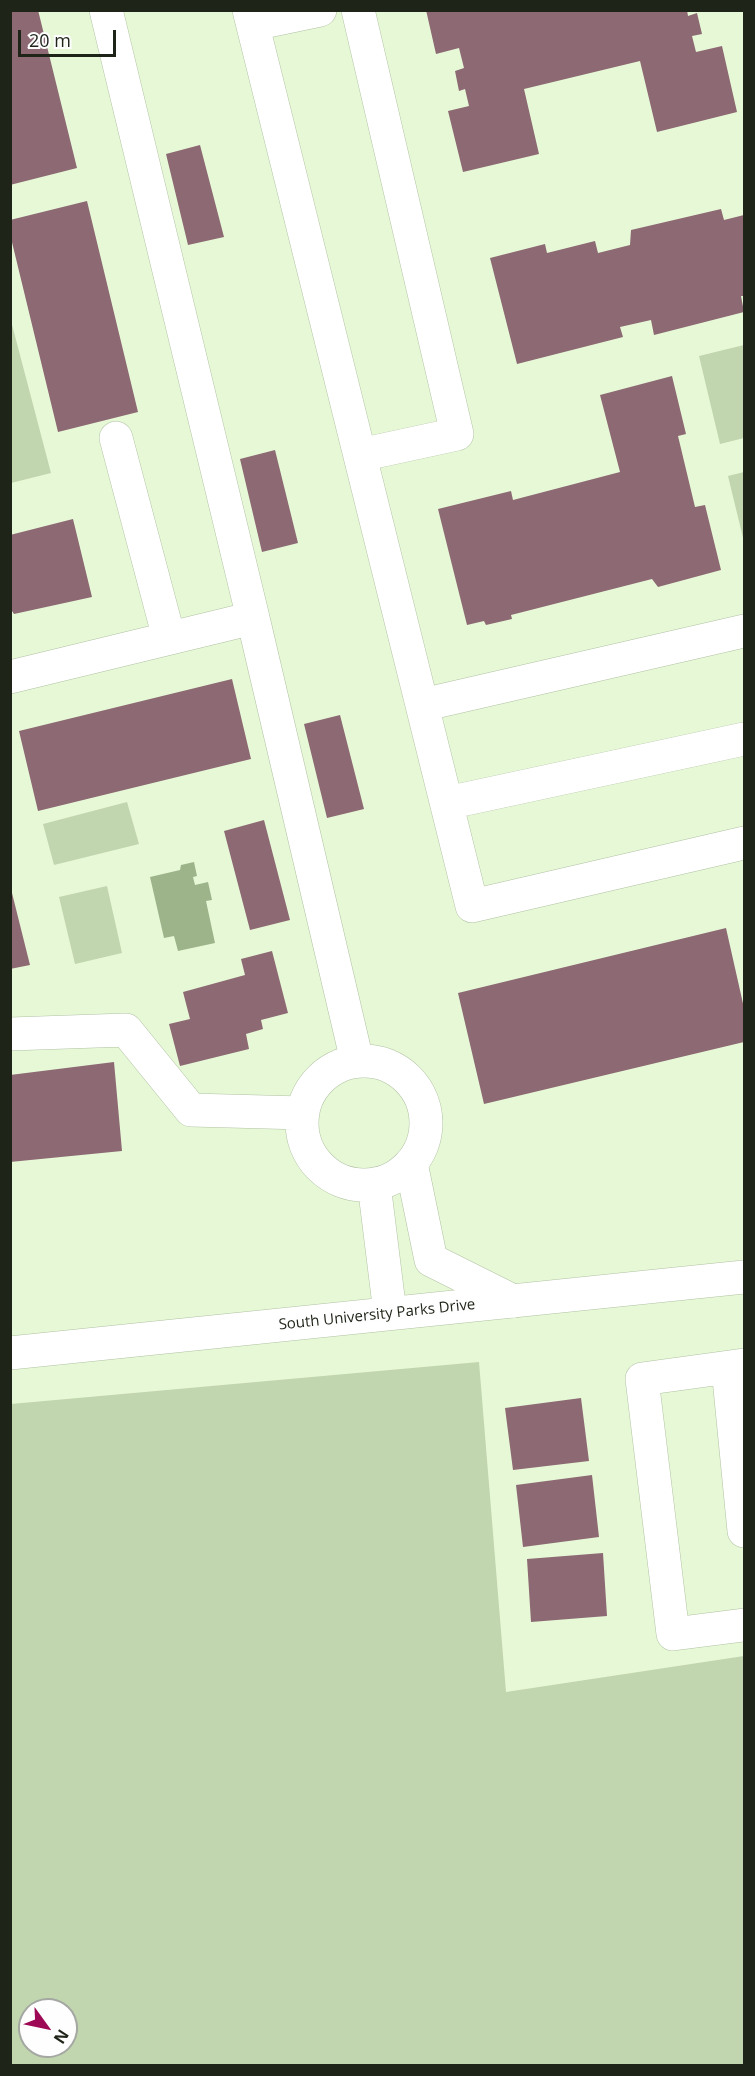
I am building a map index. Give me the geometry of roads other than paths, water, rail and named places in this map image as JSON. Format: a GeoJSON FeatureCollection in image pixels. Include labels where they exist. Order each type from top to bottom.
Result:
{"type":"FeatureCollection","features":[{"type":"Feature","properties":{"kind":"main road"},"geometry":{"type":"LineString","coordinates":[[106,10],[357,1061]]}},
{"type":"Feature","properties":{"kind":"main road"},"geometry":{"type":"LineString","coordinates":[[320,10],[251,17],[472,906],[744,843]]}},
{"type":"Feature","properties":{"kind":"main road"},"geometry":{"type":"LineString","coordinates":[[358,10],[458,434],[360,455]]}},
{"type":"Feature","properties":{"kind":"main road"},"geometry":{"type":"LineString","coordinates":[[116,438],[169,638]]}},
{"type":"Feature","properties":{"kind":"main road"},"geometry":{"type":"LineString","coordinates":[[10,677],[252,618]]}},
{"type":"Feature","properties":{"kind":"main road"},"geometry":{"type":"LineString","coordinates":[[422,705],[744,631]]}},
{"type":"Feature","properties":{"kind":"main road"},"geometry":{"type":"LineString","coordinates":[[447,802],[744,739]]}},
{"type":"Feature","properties":{"kind":"main road"},"geometry":{"type":"LineString","coordinates":[[10,1034],[126,1029],[191,1110],[303,1113]]}},
{"type":"Feature","properties":{"kind":"main road"},"geometry":{"type":"LineString","coordinates":[[357,1061],[385,1063],[402,1073],[416,1088],[424,1106],[426,1125],[422,1145],[411,1163],[394,1177],[374,1184],[353,1184],[333,1177],[316,1164],[305,1145],[301,1124],[304,1103],[313,1085],[328,1072],[357,1061]]}},
{"type":"Feature","properties":{"kind":"main road"},"geometry":{"type":"LineString","coordinates":[[411,1163],[431,1260],[513,1300]]}},
{"type":"Feature","properties":{"kind":"main road"},"geometry":{"type":"LineString","coordinates":[[374,1184],[390,1313]]}},
{"type":"Feature","properties":{"kind":"main road","name":"South University Parks Drive"},"geometry":{"type":"LineString","coordinates":[[10,1353],[744,1277]]}},
{"type":"Feature","properties":{"kind":"main road"},"geometry":{"type":"LineString","coordinates":[[744,1531],[736,1366],[642,1378],[674,1634],[744,1625]]}}]}
